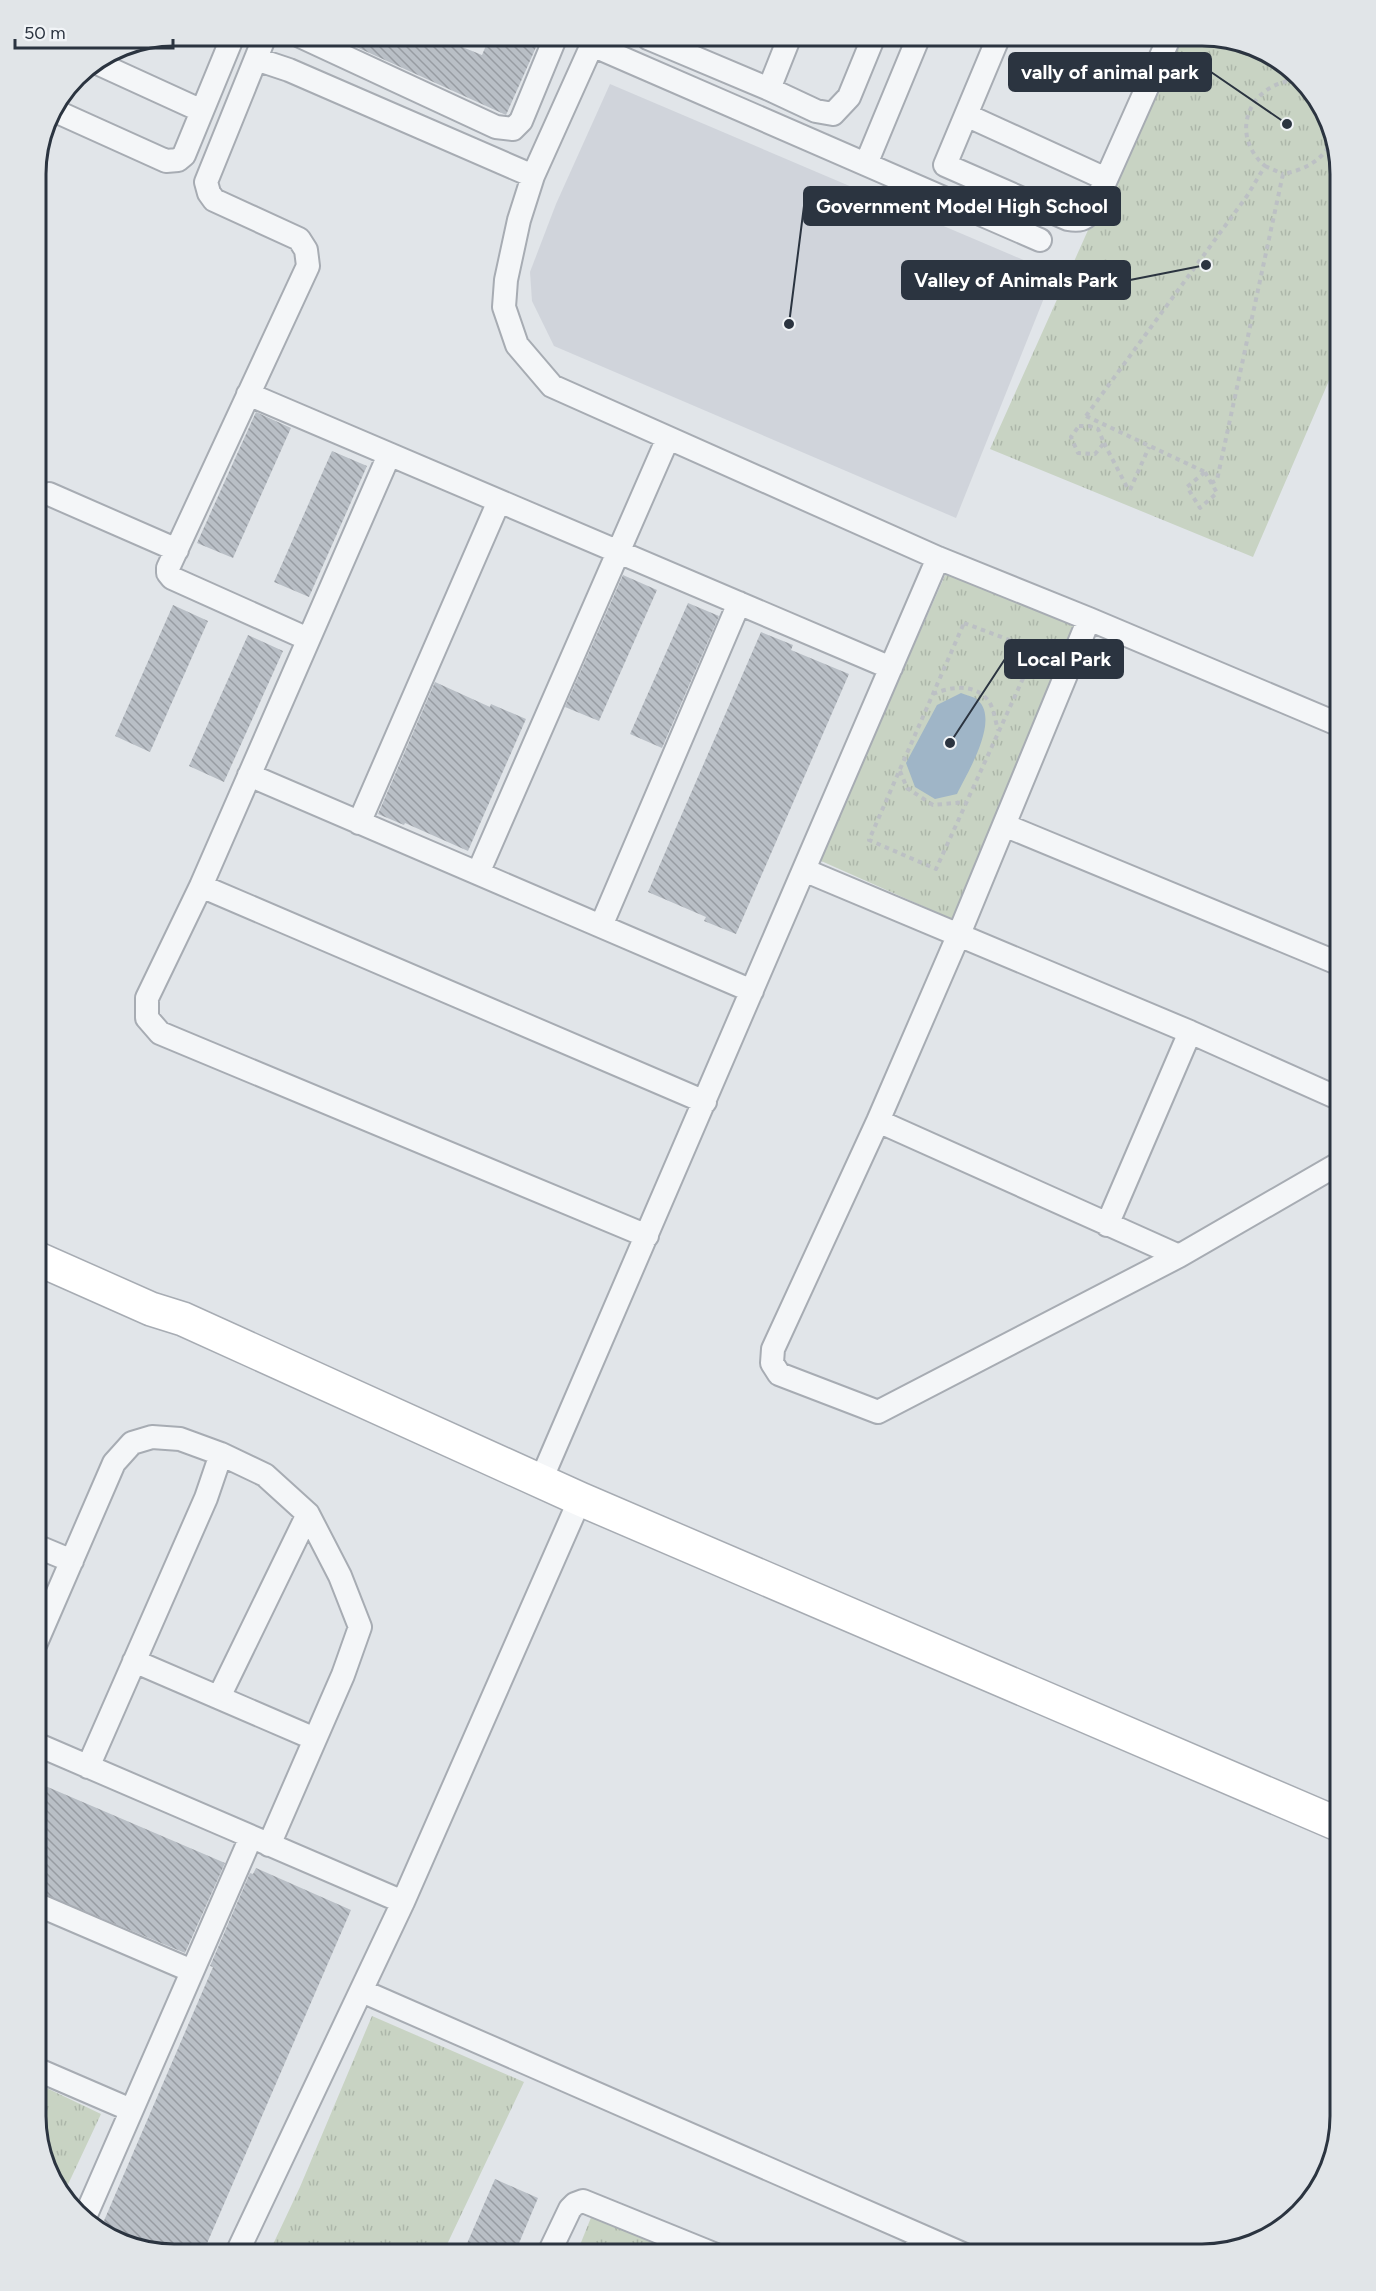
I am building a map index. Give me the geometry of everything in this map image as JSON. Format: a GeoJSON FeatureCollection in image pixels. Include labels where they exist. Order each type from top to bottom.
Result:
{"type":"FeatureCollection","features":[{"type":"Feature","properties":{"kind":"main road"},"geometry":{"type":"LineString","coordinates":[[46,1263],[151,1309],[183,1318],[580,1499],[1330,1821]]}},
{"type":"Feature","properties":{"kind":"street"},"geometry":{"type":"LineString","coordinates":[[62,114],[166,161],[178,160],[184,155],[228,47]]}},
{"type":"Feature","properties":{"kind":"street"},"geometry":{"type":"LineString","coordinates":[[261,47],[207,182],[209,193],[214,200],[299,239],[306,250],[308,266],[168,568],[168,573],[172,578],[308,639]]}},
{"type":"Feature","properties":{"kind":"street"},"geometry":{"type":"LineString","coordinates":[[324,47],[496,127],[513,129],[521,121],[551,47]]}},
{"type":"Feature","properties":{"kind":"street"},"geometry":{"type":"LineString","coordinates":[[591,47],[533,176],[519,220],[505,289],[504,307],[517,345],[552,386],[938,558],[1330,721]]}},
{"type":"Feature","properties":{"kind":"street"},"geometry":{"type":"LineString","coordinates":[[609,47],[866,164],[1040,240]]}},
{"type":"Feature","properties":{"kind":"street"},"geometry":{"type":"LineString","coordinates":[[669,47],[816,111],[833,114],[849,97],[869,47]]}},
{"type":"Feature","properties":{"kind":"street"},"geometry":{"type":"LineString","coordinates":[[769,89],[786,47]]}},
{"type":"Feature","properties":{"kind":"street"},"geometry":{"type":"LineString","coordinates":[[866,164],[914,47]]}},
{"type":"Feature","properties":{"kind":"street"},"geometry":{"type":"LineString","coordinates":[[994,47],[945,165],[1077,221],[1085,219],[1092,211],[1165,47]]}},
{"type":"Feature","properties":{"kind":"street"},"geometry":{"type":"LineString","coordinates":[[256,59],[289,70],[533,176]]}},
{"type":"Feature","properties":{"kind":"street"},"geometry":{"type":"LineString","coordinates":[[106,67],[202,111]]}},
{"type":"Feature","properties":{"kind":"street"},"geometry":{"type":"LineString","coordinates":[[966,115],[1106,179]]}},
{"type":"Feature","properties":{"kind":"street"},"geometry":{"type":"LineString","coordinates":[[248,394],[891,668]]}},
{"type":"Feature","properties":{"kind":"street"},"geometry":{"type":"LineString","coordinates":[[477,873],[668,438]]}},
{"type":"Feature","properties":{"kind":"street"},"geometry":{"type":"LineString","coordinates":[[389,455],[201,886],[147,998],[147,1018],[160,1033],[647,1236]]}},
{"type":"Feature","properties":{"kind":"street"},"geometry":{"type":"LineString","coordinates":[[49,494],[177,550]]}},
{"type":"Feature","properties":{"kind":"street"},"geometry":{"type":"LineString","coordinates":[[359,823],[499,501]]}},
{"type":"Feature","properties":{"kind":"street"},"geometry":{"type":"LineString","coordinates":[[541,1480],[938,558]]}},
{"type":"Feature","properties":{"kind":"street"},"geometry":{"type":"LineString","coordinates":[[601,926],[739,603]]}},
{"type":"Feature","properties":{"kind":"street"},"geometry":{"type":"LineString","coordinates":[[1089,619],[959,934],[878,1121],[774,1349],[772,1363],[779,1374],[878,1412],[1179,1256],[1330,1169]]}},
{"type":"Feature","properties":{"kind":"street"},"geometry":{"type":"LineString","coordinates":[[249,776],[753,991]]}},
{"type":"Feature","properties":{"kind":"street"},"geometry":{"type":"LineString","coordinates":[[1004,825],[1330,960]]}},
{"type":"Feature","properties":{"kind":"street"},"geometry":{"type":"LineString","coordinates":[[804,870],[1190,1032],[1330,1095]]}},
{"type":"Feature","properties":{"kind":"street"},"geometry":{"type":"LineString","coordinates":[[201,886],[705,1102]]}},
{"type":"Feature","properties":{"kind":"street"},"geometry":{"type":"LineString","coordinates":[[1107,1225],[1190,1032]]}},
{"type":"Feature","properties":{"kind":"street"},"geometry":{"type":"LineString","coordinates":[[878,1121],[1179,1256]]}},
{"type":"Feature","properties":{"kind":"street"},"geometry":{"type":"LineString","coordinates":[[46,1616],[114,1463],[132,1443],[152,1437],[180,1439],[221,1454],[265,1475],[309,1514],[340,1576],[360,1627],[343,1675],[315,1739],[192,1971],[88,2211]]}},
{"type":"Feature","properties":{"kind":"street"},"geometry":{"type":"LineString","coordinates":[[88,1767],[206,1498],[221,1454]]}},
{"type":"Feature","properties":{"kind":"street"},"geometry":{"type":"LineString","coordinates":[[242,2244],[403,1902],[580,1499]]}},
{"type":"Feature","properties":{"kind":"street"},"geometry":{"type":"LineString","coordinates":[[219,1697],[309,1514]]}},
{"type":"Feature","properties":{"kind":"street"},"geometry":{"type":"LineString","coordinates":[[46,1550],[72,1561]]}},
{"type":"Feature","properties":{"kind":"street"},"geometry":{"type":"LineString","coordinates":[[134,1661],[315,1739]]}},
{"type":"Feature","properties":{"kind":"street"},"geometry":{"type":"LineString","coordinates":[[46,1749],[403,1902]]}},
{"type":"Feature","properties":{"kind":"street"},"geometry":{"type":"LineString","coordinates":[[46,1908],[192,1971]]}},
{"type":"Feature","properties":{"kind":"street"},"geometry":{"type":"LineString","coordinates":[[362,1991],[914,2244]]}},
{"type":"Feature","properties":{"kind":"street"},"geometry":{"type":"LineString","coordinates":[[46,2073],[131,2110]]}},
{"type":"Feature","properties":{"kind":"street"},"geometry":{"type":"LineString","coordinates":[[553,2244],[570,2209],[583,2201],[689,2244]]}},
{"type":"Feature","properties":{"kind":"path"},"geometry":{"type":"LineString","coordinates":[[1289,81],[1272,86],[1258,96],[1249,110],[1247,129],[1255,154],[1265,166],[1283,174],[1309,166],[1327,151]]}},
{"type":"Feature","properties":{"kind":"path"},"geometry":{"type":"LineString","coordinates":[[1086,416],[1247,196],[1265,166]]}},
{"type":"Feature","properties":{"kind":"path"},"geometry":{"type":"LineString","coordinates":[[1212,483],[1217,480],[1283,174]]}},
{"type":"Feature","properties":{"kind":"path"},"geometry":{"type":"LineString","coordinates":[[1086,416],[1205,472],[1217,493],[1200,508],[1187,486],[1205,472]]}},
{"type":"Feature","properties":{"kind":"path"},"geometry":{"type":"LineString","coordinates":[[1086,416],[1089,426]]}},
{"type":"Feature","properties":{"kind":"path"},"geometry":{"type":"LineString","coordinates":[[1098,429],[1102,423]]}},
{"type":"Feature","properties":{"kind":"path"},"geometry":{"type":"LineString","coordinates":[[1104,443],[1095,454],[1078,453],[1071,437],[1079,426],[1098,429],[1129,491],[1149,447]]}},
{"type":"Feature","properties":{"kind":"path"},"geometry":{"type":"LineString","coordinates":[[964,623],[1036,650],[936,869],[869,840],[932,694],[964,623]]}},
{"type":"Feature","properties":{"kind":"path"},"geometry":{"type":"LineString","coordinates":[[932,694],[948,688],[967,688],[986,697],[992,707],[999,731]]}},
{"type":"Feature","properties":{"kind":"path"},"geometry":{"type":"LineString","coordinates":[[899,771],[907,788],[933,805],[967,802]]}},
{"type":"Feature","properties":{"kind":"shaded area"},"geometry":{"type":"Polygon","coordinates":[[[610,84],[1054,273],[956,518],[554,346],[532,301],[530,272],[556,204],[610,84]]]}},
{"type":"Feature","properties":{"kind":"green space"},"geometry":{"type":"Polygon","coordinates":[[[1170,47],[1210,47],[1242,53],[1258,60],[1286,78],[1298,90],[1316,118],[1327,150],[1330,175],[1330,378],[1253,557],[990,449],[1170,47]]]}},
{"type":"Feature","properties":{"kind":"green space"},"geometry":{"type":"Polygon","coordinates":[[[947,571],[1079,626],[954,920],[819,860],[947,571]]]}},
{"type":"Feature","properties":{"kind":"green space"},"geometry":{"type":"Polygon","coordinates":[[[372,2016],[524,2082],[447,2244],[273,2244],[300,2187],[372,2016]]]}},
{"type":"Feature","properties":{"kind":"green space"},"geometry":{"type":"Polygon","coordinates":[[[46,2088],[101,2114],[67,2186],[53,2157],[49,2141],[46,2088]]]}},
{"type":"Feature","properties":{"kind":"green space"},"geometry":{"type":"Polygon","coordinates":[[[592,2215],[657,2244],[580,2244],[592,2215]]]}},
{"type":"Feature","properties":{"kind":"water"},"geometry":{"type":"Polygon","coordinates":[[[961,693],[975,698],[983,706],[984,731],[974,759],[957,794],[935,799],[915,787],[906,763],[937,705],[961,693]]]}},
{"type":"Feature","properties":{"kind":"building"},"geometry":{"type":"Polygon","coordinates":[[[356,47],[462,47],[482,55],[485,47],[536,47],[506,115],[356,47]]]}},
{"type":"Feature","properties":{"kind":"building"},"geometry":{"type":"Polygon","coordinates":[[[256,412],[291,428],[233,558],[197,543],[256,412]]]}},
{"type":"Feature","properties":{"kind":"building"},"geometry":{"type":"Polygon","coordinates":[[[332,451],[367,466],[309,597],[274,582],[332,451]]]}},
{"type":"Feature","properties":{"kind":"building"},"geometry":{"type":"Polygon","coordinates":[[[623,575],[657,590],[599,721],[565,707],[623,575]]]}},
{"type":"Feature","properties":{"kind":"building"},"geometry":{"type":"Polygon","coordinates":[[[688,603],[719,616],[662,748],[630,734],[688,603]]]}},
{"type":"Feature","properties":{"kind":"building"},"geometry":{"type":"Polygon","coordinates":[[[173,605],[208,621],[150,752],[115,736],[173,605]]]}},
{"type":"Feature","properties":{"kind":"building"},"geometry":{"type":"Polygon","coordinates":[[[761,632],[793,645],[791,650],[849,674],[736,934],[704,921],[706,917],[648,892],[761,632]]]}},
{"type":"Feature","properties":{"kind":"building"},"geometry":{"type":"Polygon","coordinates":[[[248,635],[283,651],[224,782],[189,766],[248,635]]]}},
{"type":"Feature","properties":{"kind":"building"},"geometry":{"type":"Polygon","coordinates":[[[435,682],[490,707],[491,704],[526,719],[468,851],[405,823],[404,825],[378,814],[435,682]]]}},
{"type":"Feature","properties":{"kind":"building"},"geometry":{"type":"Polygon","coordinates":[[[46,1786],[225,1863],[185,1953],[46,1895],[46,1786]]]}},
{"type":"Feature","properties":{"kind":"building"},"geometry":{"type":"Polygon","coordinates":[[[256,1868],[351,1910],[207,2244],[166,2244],[139,2239],[103,2222],[213,1967],[210,1966],[250,1873],[253,1874],[256,1868]]]}},
{"type":"Feature","properties":{"kind":"building"},"geometry":{"type":"Polygon","coordinates":[[[495,2179],[538,2198],[519,2244],[467,2244],[495,2179]]]}},
{"type":"Feature","properties":{"kind":"place","name":"vally of animal park"},"geometry":{"type":"Point","coordinates":[1287,124]}},
{"type":"Feature","properties":{"kind":"place","name":"Valley of Animals Park"},"geometry":{"type":"Point","coordinates":[1206,265]}},
{"type":"Feature","properties":{"kind":"place","name":"Government Model High School"},"geometry":{"type":"Point","coordinates":[789,324]}},
{"type":"Feature","properties":{"kind":"place","name":"Local Park"},"geometry":{"type":"Point","coordinates":[950,743]}}]}
